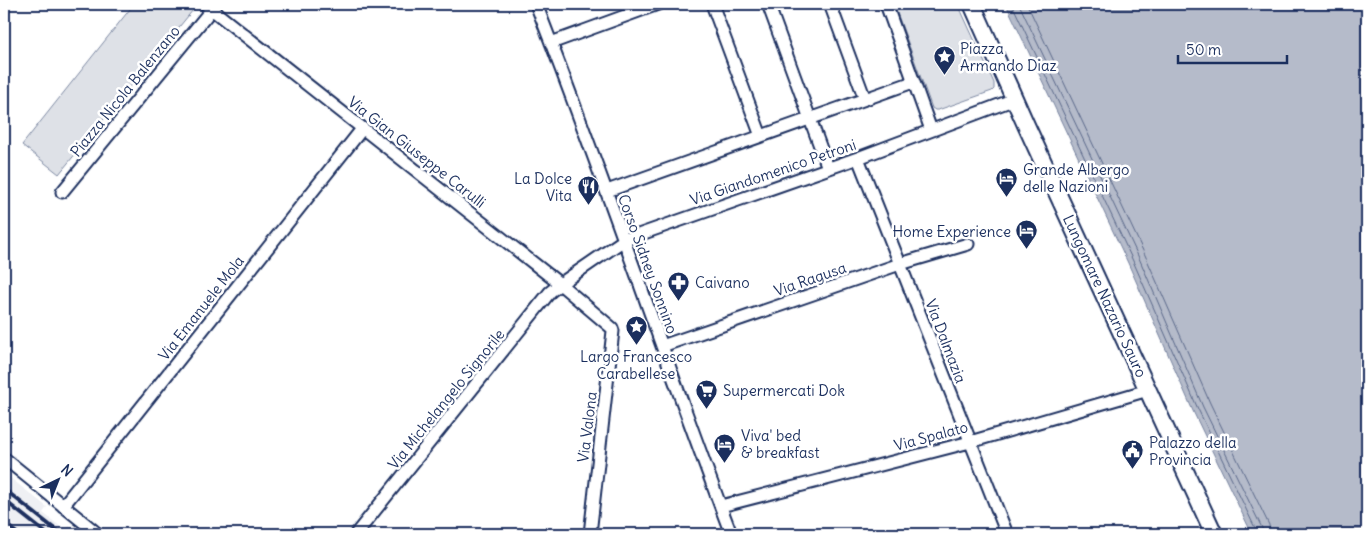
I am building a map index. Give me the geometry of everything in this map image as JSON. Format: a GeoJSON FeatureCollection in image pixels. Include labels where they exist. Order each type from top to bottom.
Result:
{"type":"FeatureCollection","features":[{"type":"Feature","properties":{"kind":"main road","name":"Lungomare Nazario Sauro"},"geometry":{"type":"LineString","coordinates":[[972,4],[1214,534]]}},
{"type":"Feature","properties":{"kind":"street","name":"Corso Sidney Sonnino"},"geometry":{"type":"LineString","coordinates":[[536,4],[607,191],[731,534]]}},
{"type":"Feature","properties":{"kind":"street"},"geometry":{"type":"LineString","coordinates":[[551,43],[658,4]]}},
{"type":"Feature","properties":{"kind":"street"},"geometry":{"type":"LineString","coordinates":[[712,4],[762,136]]}},
{"type":"Feature","properties":{"kind":"street"},"geometry":{"type":"LineString","coordinates":[[768,4],[828,168]]}},
{"type":"Feature","properties":{"kind":"street"},"geometry":{"type":"LineString","coordinates":[[830,4],[865,99]]}},
{"type":"Feature","properties":{"kind":"street"},"geometry":{"type":"LineString","coordinates":[[886,4],[931,130],[1015,99]]}},
{"type":"Feature","properties":{"kind":"street","name":"Via Gian Giuseppe Carulli"},"geometry":{"type":"LineString","coordinates":[[211,5],[362,128],[610,324]]}},
{"type":"Feature","properties":{"kind":"street","name":"Piazza Nicola Balenzano"},"geometry":{"type":"LineString","coordinates":[[62,192],[211,5]]}},
{"type":"Feature","properties":{"kind":"street"},"geometry":{"type":"LineString","coordinates":[[607,191],[913,82]]}},
{"type":"Feature","properties":{"kind":"street","name":"Via Emanuele Mola"},"geometry":{"type":"LineString","coordinates":[[63,506],[362,128]]}},
{"type":"Feature","properties":{"kind":"street","name":"Via Giandomenico Petroni"},"geometry":{"type":"LineString","coordinates":[[624,240],[858,158],[931,130]]}},
{"type":"Feature","properties":{"kind":"street","name":"Via Dalmazia"},"geometry":{"type":"LineString","coordinates":[[858,158],[1007,534]]}},
{"type":"Feature","properties":{"kind":"street"},"geometry":{"type":"LineString","coordinates":[[560,284],[624,240]]}},
{"type":"Feature","properties":{"kind":"street","name":"Via Ragusa"},"geometry":{"type":"LineString","coordinates":[[662,346],[900,264],[968,244]]}},
{"type":"Feature","properties":{"kind":"street","name":"Via Michelangelo Signorile"},"geometry":{"type":"LineString","coordinates":[[356,534],[550,292],[560,284]]}},
{"type":"Feature","properties":{"kind":"street","name":"Via Valona"},"geometry":{"type":"LineString","coordinates":[[590,534],[613,331],[610,324]]}},
{"type":"Feature","properties":{"kind":"street","name":"Via Spalato"},"geometry":{"type":"LineString","coordinates":[[721,506],[970,442],[1148,390]]}},
{"type":"Feature","properties":{"kind":"street"},"geometry":{"type":"LineString","coordinates":[[4,458],[98,534]]}},
{"type":"Feature","properties":{"kind":"shaded area"},"geometry":{"type":"Polygon","coordinates":[[[134,4],[184,4],[193,10],[59,174],[22,145],[134,4]]]}},
{"type":"Feature","properties":{"kind":"shaded area"},"geometry":{"type":"Polygon","coordinates":[[[897,4],[958,4],[994,83],[994,89],[938,110],[932,108],[896,10],[897,4]]]}},
{"type":"Feature","properties":{"kind":"shaded area"},"geometry":{"type":"Polygon","coordinates":[[[4,473],[47,507],[43,513],[66,531],[69,526],[80,534],[4,534],[4,473]]]}},
{"type":"Feature","properties":{"kind":"water"},"geometry":{"type":"Polygon","coordinates":[[[1006,4],[1367,4],[1367,534],[1252,534],[1193,411],[1128,263],[1006,4]]]}},
{"type":"Feature","properties":{"kind":"railway"},"geometry":{"type":"LineString","coordinates":[[4,489],[61,534]]}},
{"type":"Feature","properties":{"kind":"railway"},"geometry":{"type":"LineString","coordinates":[[4,500],[47,534]]}},
{"type":"Feature","properties":{"kind":"railway"},"geometry":{"type":"LineString","coordinates":[[4,523],[18,534]]}},
{"type":"Feature","properties":{"kind":"place","name":"Piazza Armando Diaz"},"geometry":{"type":"Point","coordinates":[944,76]}},
{"type":"Feature","properties":{"kind":"place","name":"Grande Albergo delle Nazioni"},"geometry":{"type":"Point","coordinates":[1007,197]}},
{"type":"Feature","properties":{"kind":"place","name":"La Dolce Vita"},"geometry":{"type":"Point","coordinates":[588,206]}},
{"type":"Feature","properties":{"kind":"place","name":"Home Experience"},"geometry":{"type":"Point","coordinates":[1027,250]}},
{"type":"Feature","properties":{"kind":"place","name":"Caivano"},"geometry":{"type":"Point","coordinates":[679,301]}},
{"type":"Feature","properties":{"kind":"place","name":"Largo Francesco Carabellese"},"geometry":{"type":"Point","coordinates":[636,346]}},
{"type":"Feature","properties":{"kind":"place","name":"Supermercati Dok"},"geometry":{"type":"Point","coordinates":[707,409]}},
{"type":"Feature","properties":{"kind":"place","name":"Viva' bed & breakfast"},"geometry":{"type":"Point","coordinates":[725,463]}},
{"type":"Feature","properties":{"kind":"place","name":"Palazzo della Provincia"},"geometry":{"type":"Point","coordinates":[1133,470]}}]}
